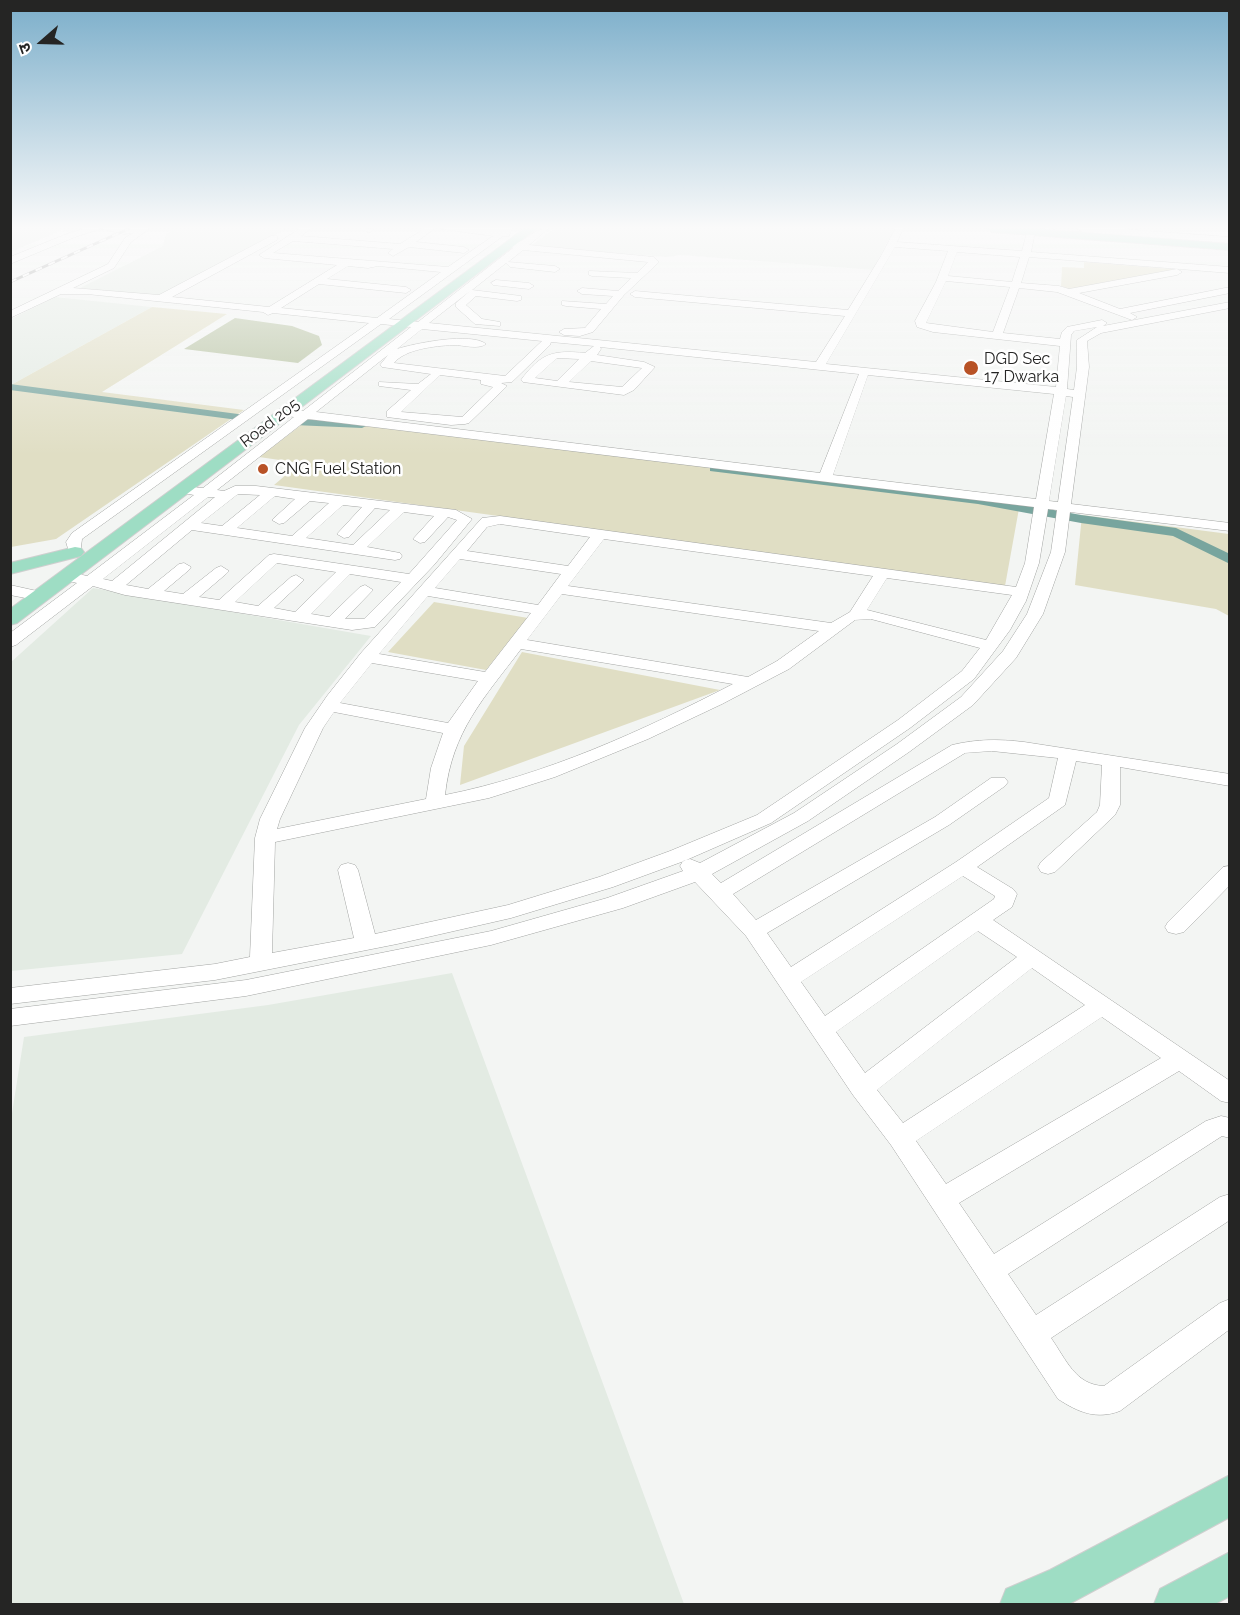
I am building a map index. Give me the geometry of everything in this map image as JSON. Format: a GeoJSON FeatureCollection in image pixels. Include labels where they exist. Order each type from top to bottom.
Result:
{"type":"FeatureCollection","features":[{"type":"Feature","properties":{"kind":"main road","name":"Road 205"},"geometry":{"type":"LineString","coordinates":[[25,592],[66,576],[284,412],[422,304]]}},
{"type":"Feature","properties":{"kind":"main road","name":"Road 205"},"geometry":{"type":"LineString","coordinates":[[12,613],[25,592],[75,552],[395,325]]}},
{"type":"Feature","properties":{"kind":"main road"},"geometry":{"type":"LineString","coordinates":[[10,569],[75,552]]}},
{"type":"Feature","properties":{"kind":"main road"},"geometry":{"type":"LineString","coordinates":[[1021,1605],[1065,1585],[1230,1495]]}},
{"type":"Feature","properties":{"kind":"main road"},"geometry":{"type":"LineString","coordinates":[[1175,1605],[1230,1573]]}},
{"type":"Feature","properties":{"kind":"street"},"geometry":{"type":"LineString","coordinates":[[10,315],[32,304]]}},
{"type":"Feature","properties":{"kind":"street"},"geometry":{"type":"LineString","coordinates":[[187,304],[267,312],[336,327],[395,325],[576,337],[589,330],[611,304]]}},
{"type":"Feature","properties":{"kind":"street"},"geometry":{"type":"LineString","coordinates":[[267,312],[280,304]]}},
{"type":"Feature","properties":{"kind":"street"},"geometry":{"type":"LineString","coordinates":[[293,304],[331,309],[357,308]]}},
{"type":"Feature","properties":{"kind":"street"},"geometry":{"type":"LineString","coordinates":[[75,552],[73,542],[77,536],[336,327],[392,304]]}},
{"type":"Feature","properties":{"kind":"street"},"geometry":{"type":"LineString","coordinates":[[10,642],[363,369],[395,325],[393,304]]}},
{"type":"Feature","properties":{"kind":"street"},"geometry":{"type":"LineString","coordinates":[[461,304],[479,322],[576,337],[1080,396]]}},
{"type":"Feature","properties":{"kind":"street"},"geometry":{"type":"LineString","coordinates":[[577,304],[608,308]]}},
{"type":"Feature","properties":{"kind":"street"},"geometry":{"type":"LineString","coordinates":[[752,304],[849,313]]}},
{"type":"Feature","properties":{"kind":"street"},"geometry":{"type":"LineString","coordinates":[[819,366],[854,304]]}},
{"type":"Feature","properties":{"kind":"street"},"geometry":{"type":"LineString","coordinates":[[929,304],[920,321],[921,326],[1065,343]]}},
{"type":"Feature","properties":{"kind":"street"},"geometry":{"type":"LineString","coordinates":[[997,335],[1008,304]]}},
{"type":"Feature","properties":{"kind":"street"},"geometry":{"type":"LineString","coordinates":[[1100,304],[1132,317]]}},
{"type":"Feature","properties":{"kind":"street"},"geometry":{"type":"LineString","coordinates":[[1119,312],[1158,304]]}},
{"type":"Feature","properties":{"kind":"street"},"geometry":{"type":"LineString","coordinates":[[10,996],[215,972],[366,943],[511,911],[606,882],[677,856],[764,819],[822,782],[968,675],[1002,630],[1021,592],[1032,563],[1061,394],[1066,334],[1071,329],[1194,304]]}},
{"type":"Feature","properties":{"kind":"street"},"geometry":{"type":"LineString","coordinates":[[10,1018],[246,988],[491,938],[615,903],[698,873],[801,817],[903,748],[967,701],[1010,654],[1035,614],[1058,552],[1080,396],[1083,367],[1081,346],[1087,336],[1098,330],[1230,305]]}},
{"type":"Feature","properties":{"kind":"street"},"geometry":{"type":"LineString","coordinates":[[336,327],[395,325],[542,347]]}},
{"type":"Feature","properties":{"kind":"street"},"geometry":{"type":"LineString","coordinates":[[391,414],[451,421],[465,420],[501,386],[495,383],[386,365],[399,352],[452,342],[497,346]]}},
{"type":"Feature","properties":{"kind":"street"},"geometry":{"type":"LineString","coordinates":[[363,369],[508,380],[542,347]]}},
{"type":"Feature","properties":{"kind":"street"},"geometry":{"type":"LineString","coordinates":[[518,348],[596,349],[1061,394]]}},
{"type":"Feature","properties":{"kind":"street"},"geometry":{"type":"LineString","coordinates":[[560,385],[596,349]]}},
{"type":"Feature","properties":{"kind":"street"},"geometry":{"type":"LineString","coordinates":[[552,356],[617,361],[649,366],[627,390],[615,391],[527,380],[552,356]]}},
{"type":"Feature","properties":{"kind":"street"},"geometry":{"type":"LineString","coordinates":[[379,424],[455,359]]}},
{"type":"Feature","properties":{"kind":"street"},"geometry":{"type":"LineString","coordinates":[[605,373],[617,361]]}},
{"type":"Feature","properties":{"kind":"street"},"geometry":{"type":"LineString","coordinates":[[569,376],[634,383]]}},
{"type":"Feature","properties":{"kind":"street"},"geometry":{"type":"LineString","coordinates":[[825,478],[863,376]]}},
{"type":"Feature","properties":{"kind":"street"},"geometry":{"type":"LineString","coordinates":[[383,384],[421,388]]}},
{"type":"Feature","properties":{"kind":"street"},"geometry":{"type":"LineString","coordinates":[[284,412],[825,478],[1063,514],[1230,527]]}},
{"type":"Feature","properties":{"kind":"street"},"geometry":{"type":"LineString","coordinates":[[183,489],[225,495]]}},
{"type":"Feature","properties":{"kind":"street"},"geometry":{"type":"LineString","coordinates":[[115,586],[225,495],[244,489],[444,513],[463,516],[465,519],[314,728],[270,819],[265,838],[261,963]]}},
{"type":"Feature","properties":{"kind":"street"},"geometry":{"type":"LineString","coordinates":[[224,531],[272,492]]}},
{"type":"Feature","properties":{"kind":"street"},"geometry":{"type":"LineString","coordinates":[[279,520],[307,496]]}},
{"type":"Feature","properties":{"kind":"street"},"geometry":{"type":"LineString","coordinates":[[295,542],[340,500]]}},
{"type":"Feature","properties":{"kind":"street"},"geometry":{"type":"LineString","coordinates":[[344,534],[372,504]]}},
{"type":"Feature","properties":{"kind":"street"},"geometry":{"type":"LineString","coordinates":[[356,550],[400,508]]}},
{"type":"Feature","properties":{"kind":"street"},"geometry":{"type":"LineString","coordinates":[[420,539],[444,513]]}},
{"type":"Feature","properties":{"kind":"street"},"geometry":{"type":"LineString","coordinates":[[66,576],[125,590],[359,626],[369,624],[419,585],[456,554],[482,524],[493,520],[1021,592]]}},
{"type":"Feature","properties":{"kind":"street"},"geometry":{"type":"LineString","coordinates":[[189,525],[394,556]]}},
{"type":"Feature","properties":{"kind":"street"},"geometry":{"type":"LineString","coordinates":[[435,802],[438,772],[446,743],[460,717],[600,534]]}},
{"type":"Feature","properties":{"kind":"street"},"geometry":{"type":"LineString","coordinates":[[456,554],[571,571]]}},
{"type":"Feature","properties":{"kind":"street"},"geometry":{"type":"LineString","coordinates":[[224,605],[274,558],[348,568],[540,610]]}},
{"type":"Feature","properties":{"kind":"street"},"geometry":{"type":"LineString","coordinates":[[151,594],[184,567]]}},
{"type":"Feature","properties":{"kind":"street"},"geometry":{"type":"LineString","coordinates":[[299,617],[348,568]]}},
{"type":"Feature","properties":{"kind":"street"},"geometry":{"type":"LineString","coordinates":[[186,600],[221,570]]}},
{"type":"Feature","properties":{"kind":"street"},"geometry":{"type":"LineString","coordinates":[[265,838],[489,792],[548,772],[642,735],[783,665],[831,628],[856,614],[883,573]]}},
{"type":"Feature","properties":{"kind":"street"},"geometry":{"type":"LineString","coordinates":[[262,611],[296,580]]}},
{"type":"Feature","properties":{"kind":"street"},"geometry":{"type":"LineString","coordinates":[[557,589],[831,628]]}},
{"type":"Feature","properties":{"kind":"street"},"geometry":{"type":"LineString","coordinates":[[333,622],[365,590]]}},
{"type":"Feature","properties":{"kind":"street"},"geometry":{"type":"LineString","coordinates":[[856,614],[871,614],[990,646]]}},
{"type":"Feature","properties":{"kind":"street"},"geometry":{"type":"LineString","coordinates":[[516,643],[750,682]]}},
{"type":"Feature","properties":{"kind":"street"},"geometry":{"type":"LineString","coordinates":[[367,657],[489,678]]}},
{"type":"Feature","properties":{"kind":"street"},"geometry":{"type":"LineString","coordinates":[[329,706],[453,729]]}},
{"type":"Feature","properties":{"kind":"street"},"geometry":{"type":"LineString","coordinates":[[720,893],[959,749],[982,744],[996,745],[1230,780]]}},
{"type":"Feature","properties":{"kind":"street"},"geometry":{"type":"LineString","coordinates":[[788,980],[963,867],[1058,801],[1068,754]]}},
{"type":"Feature","properties":{"kind":"street"},"geometry":{"type":"LineString","coordinates":[[1048,867],[1105,815],[1110,805],[1111,761]]}},
{"type":"Feature","properties":{"kind":"street"},"geometry":{"type":"LineString","coordinates":[[754,931],[942,821],[998,782]]}},
{"type":"Feature","properties":{"kind":"street"},"geometry":{"type":"LineString","coordinates":[[677,856],[720,893],[754,931],[991,1270],[1069,1389],[1087,1400],[1109,1401],[1230,1312]]}},
{"type":"Feature","properties":{"kind":"street"},"geometry":{"type":"LineString","coordinates":[[822,1030],[1004,902],[1006,894],[963,867]]}},
{"type":"Feature","properties":{"kind":"street"},"geometry":{"type":"LineString","coordinates":[[348,870],[366,943]]}},
{"type":"Feature","properties":{"kind":"street"},"geometry":{"type":"LineString","coordinates":[[1176,927],[1230,872]]}},
{"type":"Feature","properties":{"kind":"street"},"geometry":{"type":"LineString","coordinates":[[978,920],[1230,1094]]}},
{"type":"Feature","properties":{"kind":"street"},"geometry":{"type":"LineString","coordinates":[[862,1088],[1032,957]]}},
{"type":"Feature","properties":{"kind":"street"},"geometry":{"type":"LineString","coordinates":[[900,1138],[1102,1005]]}},
{"type":"Feature","properties":{"kind":"street"},"geometry":{"type":"LineString","coordinates":[[942,1200],[1180,1059]]}},
{"type":"Feature","properties":{"kind":"street"},"geometry":{"type":"LineString","coordinates":[[991,1270],[1215,1128],[1221,1126],[1230,1128]]}},
{"type":"Feature","properties":{"kind":"street"},"geometry":{"type":"LineString","coordinates":[[1032,1335],[1230,1205]]}},
{"type":"Feature","properties":{"kind":"shaded area"},"geometry":{"type":"Polygon","coordinates":[[[40,304],[126,304],[152,307],[11,385],[11,319],[40,304]]]}},
{"type":"Feature","properties":{"kind":"shaded area"},"geometry":{"type":"Polygon","coordinates":[[[152,307],[227,314],[102,392],[244,410],[56,539],[11,547],[11,385],[152,307]]]}},
{"type":"Feature","properties":{"kind":"shaded area"},"geometry":{"type":"Polygon","coordinates":[[[313,416],[1020,503],[1005,586],[274,485],[300,463],[259,457],[313,416]]]}},
{"type":"Feature","properties":{"kind":"shaded area"},"geometry":{"type":"Polygon","coordinates":[[[1082,515],[1229,534],[1229,616],[1216,609],[1075,585],[1082,515]]]}},
{"type":"Feature","properties":{"kind":"shaded area"},"geometry":{"type":"Polygon","coordinates":[[[93,588],[371,636],[299,725],[182,954],[11,971],[10,663],[93,588]]]}},
{"type":"Feature","properties":{"kind":"shaded area"},"geometry":{"type":"Polygon","coordinates":[[[434,602],[528,618],[486,670],[388,652],[434,602]]]}},
{"type":"Feature","properties":{"kind":"shaded area"},"geometry":{"type":"Polygon","coordinates":[[[522,652],[720,690],[460,785],[464,746],[522,652]]]}},
{"type":"Feature","properties":{"kind":"shaded area"},"geometry":{"type":"Polygon","coordinates":[[[452,973],[684,1604],[11,1604],[10,1126],[24,1037],[268,1005],[452,973]]]}},
{"type":"Feature","properties":{"kind":"building"},"geometry":{"type":"Polygon","coordinates":[[[235,318],[292,326],[319,336],[322,345],[298,363],[184,349],[235,318]]]}},
{"type":"Feature","properties":{"kind":"waterway"},"geometry":{"type":"LineString","coordinates":[[10,387],[238,417]]}},
{"type":"Feature","properties":{"kind":"waterway"},"geometry":{"type":"LineString","coordinates":[[298,423],[362,425]]}},
{"type":"Feature","properties":{"kind":"waterway"},"geometry":{"type":"LineString","coordinates":[[714,468],[978,500],[1081,519],[1176,532],[1230,560]]}},
{"type":"Feature","properties":{"kind":"place","name":"DGD Sec 17 Dwarka"},"geometry":{"type":"Point","coordinates":[971,368]}},
{"type":"Feature","properties":{"kind":"place","name":"CNG Fuel Station"},"geometry":{"type":"Point","coordinates":[263,469]}}]}
